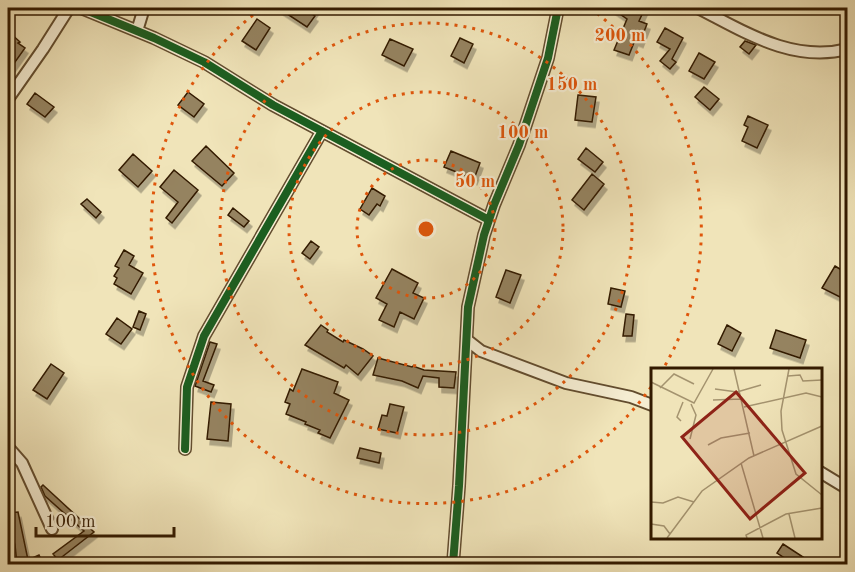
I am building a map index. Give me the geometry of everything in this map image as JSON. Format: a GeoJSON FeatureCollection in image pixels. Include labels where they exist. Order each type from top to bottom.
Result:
{"type":"FeatureCollection","features":[{"type":"Feature","properties":{"kind":"street"},"geometry":{"type":"LineString","coordinates":[[8,99],[69,8]]}},
{"type":"Feature","properties":{"kind":"street"},"geometry":{"type":"LineString","coordinates":[[81,8],[204,62],[273,105],[489,220]]}},
{"type":"Feature","properties":{"kind":"street"},"geometry":{"type":"LineString","coordinates":[[137,31],[144,8]]}},
{"type":"Feature","properties":{"kind":"street"},"geometry":{"type":"LineString","coordinates":[[453,564],[468,307],[489,220],[519,145],[548,57],[558,8]]}},
{"type":"Feature","properties":{"kind":"street"},"geometry":{"type":"LineString","coordinates":[[698,8],[771,45],[816,54],[848,49]]}},
{"type":"Feature","properties":{"kind":"street"},"geometry":{"type":"LineString","coordinates":[[184,449],[187,387],[204,336],[322,131]]}},
{"type":"Feature","properties":{"kind":"street"},"geometry":{"type":"LineString","coordinates":[[467,340],[481,351],[566,383],[631,397],[651,405]]}},
{"type":"Feature","properties":{"kind":"street"},"geometry":{"type":"LineString","coordinates":[[8,447],[22,463],[52,529]]}},
{"type":"Feature","properties":{"kind":"street"},"geometry":{"type":"LineString","coordinates":[[822,473],[848,489]]}},
{"type":"Feature","properties":{"kind":"building"},"geometry":{"type":"Polygon","coordinates":[[[278,8],[311,8],[315,10],[312,14],[315,16],[307,27],[278,8]]]}},
{"type":"Feature","properties":{"kind":"building"},"geometry":{"type":"Polygon","coordinates":[[[611,8],[645,8],[639,21],[647,24],[640,42],[635,40],[629,55],[614,50],[627,19],[611,8]]]}},
{"type":"Feature","properties":{"kind":"building"},"geometry":{"type":"Polygon","coordinates":[[[257,19],[270,28],[256,50],[242,41],[257,19]]]}},
{"type":"Feature","properties":{"kind":"building"},"geometry":{"type":"Polygon","coordinates":[[[665,28],[683,38],[672,59],[676,62],[670,69],[660,61],[670,49],[657,42],[665,28]]]}},
{"type":"Feature","properties":{"kind":"building"},"geometry":{"type":"Polygon","coordinates":[[[8,31],[25,48],[8,72],[8,31]]]}},
{"type":"Feature","properties":{"kind":"building"},"geometry":{"type":"Polygon","coordinates":[[[460,38],[473,44],[464,63],[451,56],[460,38]]]}},
{"type":"Feature","properties":{"kind":"building"},"geometry":{"type":"Polygon","coordinates":[[[390,39],[413,49],[404,66],[382,55],[390,39]]]}},
{"type":"Feature","properties":{"kind":"building"},"geometry":{"type":"Polygon","coordinates":[[[745,41],[756,45],[749,54],[740,47],[745,41]]]}},
{"type":"Feature","properties":{"kind":"building"},"geometry":{"type":"Polygon","coordinates":[[[699,53],[715,62],[704,79],[689,71],[699,53]]]}},
{"type":"Feature","properties":{"kind":"building"},"geometry":{"type":"Polygon","coordinates":[[[704,87],[719,99],[710,110],[695,97],[704,87]]]}},
{"type":"Feature","properties":{"kind":"building"},"geometry":{"type":"Polygon","coordinates":[[[188,92],[204,104],[194,117],[178,105],[188,92]]]}},
{"type":"Feature","properties":{"kind":"building"},"geometry":{"type":"Polygon","coordinates":[[[35,93],[54,107],[45,117],[27,104],[35,93]]]}},
{"type":"Feature","properties":{"kind":"building"},"geometry":{"type":"Polygon","coordinates":[[[578,95],[596,97],[592,122],[575,120],[578,95]]]}},
{"type":"Feature","properties":{"kind":"building"},"geometry":{"type":"Polygon","coordinates":[[[748,116],[768,125],[757,148],[742,141],[748,127],[744,125],[748,116]]]}},
{"type":"Feature","properties":{"kind":"building"},"geometry":{"type":"Polygon","coordinates":[[[206,146],[234,173],[222,186],[192,161],[206,146]]]}},
{"type":"Feature","properties":{"kind":"building"},"geometry":{"type":"Polygon","coordinates":[[[586,148],[603,162],[595,172],[578,159],[586,148]]]}},
{"type":"Feature","properties":{"kind":"building"},"geometry":{"type":"Polygon","coordinates":[[[451,151],[480,163],[474,179],[444,167],[451,151]]]}},
{"type":"Feature","properties":{"kind":"building"},"geometry":{"type":"Polygon","coordinates":[[[133,154],[152,171],[138,187],[119,170],[133,154]]]}},
{"type":"Feature","properties":{"kind":"building"},"geometry":{"type":"Polygon","coordinates":[[[174,170],[198,190],[172,223],[166,218],[178,202],[160,187],[174,170]]]}},
{"type":"Feature","properties":{"kind":"building"},"geometry":{"type":"Polygon","coordinates":[[[592,174],[604,184],[584,210],[572,200],[592,174]]]}},
{"type":"Feature","properties":{"kind":"building"},"geometry":{"type":"Polygon","coordinates":[[[372,188],[385,196],[380,206],[377,204],[369,215],[360,209],[372,188]]]}},
{"type":"Feature","properties":{"kind":"building"},"geometry":{"type":"Polygon","coordinates":[[[87,199],[101,212],[96,218],[81,204],[87,199]]]}},
{"type":"Feature","properties":{"kind":"building"},"geometry":{"type":"Polygon","coordinates":[[[233,208],[249,221],[244,227],[228,215],[233,208]]]}},
{"type":"Feature","properties":{"kind":"building"},"geometry":{"type":"Polygon","coordinates":[[[311,241],[319,247],[310,259],[302,253],[311,241]]]}},
{"type":"Feature","properties":{"kind":"building"},"geometry":{"type":"Polygon","coordinates":[[[124,250],[134,256],[129,265],[143,273],[131,294],[114,284],[117,278],[114,276],[119,268],[115,266],[124,250]]]}},
{"type":"Feature","properties":{"kind":"building"},"geometry":{"type":"Polygon","coordinates":[[[835,266],[848,274],[848,301],[822,288],[835,266]]]}},
{"type":"Feature","properties":{"kind":"building"},"geometry":{"type":"Polygon","coordinates":[[[392,269],[418,283],[413,293],[424,298],[414,319],[400,312],[394,327],[379,320],[387,304],[376,298],[392,269]]]}},
{"type":"Feature","properties":{"kind":"building"},"geometry":{"type":"Polygon","coordinates":[[[506,270],[521,275],[510,303],[496,297],[506,270]]]}},
{"type":"Feature","properties":{"kind":"building"},"geometry":{"type":"Polygon","coordinates":[[[611,288],[625,291],[621,307],[608,304],[611,288]]]}},
{"type":"Feature","properties":{"kind":"building"},"geometry":{"type":"Polygon","coordinates":[[[139,311],[146,314],[140,330],[133,327],[139,311]]]}},
{"type":"Feature","properties":{"kind":"building"},"geometry":{"type":"Polygon","coordinates":[[[626,314],[634,315],[632,336],[623,336],[626,314]]]}},
{"type":"Feature","properties":{"kind":"building"},"geometry":{"type":"Polygon","coordinates":[[[117,318],[132,329],[121,344],[106,334],[117,318]]]}},
{"type":"Feature","properties":{"kind":"building"},"geometry":{"type":"Polygon","coordinates":[[[321,325],[328,330],[327,332],[343,342],[344,340],[373,356],[358,375],[346,365],[344,368],[305,345],[321,325]]]}},
{"type":"Feature","properties":{"kind":"building"},"geometry":{"type":"Polygon","coordinates":[[[727,325],[741,333],[732,351],[718,344],[727,325]]]}},
{"type":"Feature","properties":{"kind":"building"},"geometry":{"type":"Polygon","coordinates":[[[776,330],[806,340],[800,358],[770,348],[776,330]]]}},
{"type":"Feature","properties":{"kind":"building"},"geometry":{"type":"Polygon","coordinates":[[[210,342],[217,344],[203,381],[214,385],[211,392],[195,386],[210,342]]]}},
{"type":"Feature","properties":{"kind":"building"},"geometry":{"type":"Polygon","coordinates":[[[378,358],[424,370],[456,372],[454,388],[439,387],[439,378],[423,376],[418,388],[402,381],[373,375],[378,358]]]}},
{"type":"Feature","properties":{"kind":"building"},"geometry":{"type":"Polygon","coordinates":[[[51,364],[64,373],[47,399],[33,390],[51,364]]]}},
{"type":"Feature","properties":{"kind":"building"},"geometry":{"type":"Polygon","coordinates":[[[302,369],[338,382],[334,393],[349,400],[330,438],[318,433],[320,430],[305,424],[306,422],[286,414],[290,404],[285,402],[290,389],[293,391],[302,369]]]}},
{"type":"Feature","properties":{"kind":"building"},"geometry":{"type":"Polygon","coordinates":[[[211,402],[231,404],[228,441],[207,439],[211,402]]]}},
{"type":"Feature","properties":{"kind":"building"},"geometry":{"type":"Polygon","coordinates":[[[390,404],[404,407],[397,433],[378,429],[382,415],[387,416],[390,404]]]}},
{"type":"Feature","properties":{"kind":"building"},"geometry":{"type":"Polygon","coordinates":[[[360,448],[381,453],[379,463],[357,458],[360,448]]]}},
{"type":"Feature","properties":{"kind":"building"},"geometry":{"type":"Polygon","coordinates":[[[43,485],[94,532],[58,560],[53,554],[84,531],[45,496],[41,487],[43,485]]]}},
{"type":"Feature","properties":{"kind":"building"},"geometry":{"type":"Polygon","coordinates":[[[18,512],[28,560],[39,555],[43,564],[17,564],[8,513],[18,512]]]}},
{"type":"Feature","properties":{"kind":"building"},"geometry":{"type":"Polygon","coordinates":[[[783,544],[803,557],[798,564],[782,564],[786,559],[777,553],[783,544]]]}},
{"type":"Feature","properties":{"kind":"cycle path"},"geometry":{"type":"LineString","coordinates":[[81,8],[154,38],[204,62],[273,105],[489,220]]}},
{"type":"Feature","properties":{"kind":"cycle path"},"geometry":{"type":"LineString","coordinates":[[453,564],[468,307],[484,235],[519,145],[548,58],[558,8]]}},
{"type":"Feature","properties":{"kind":"cycle path"},"geometry":{"type":"LineString","coordinates":[[185,449],[187,387],[204,336],[322,131]]}}]}
